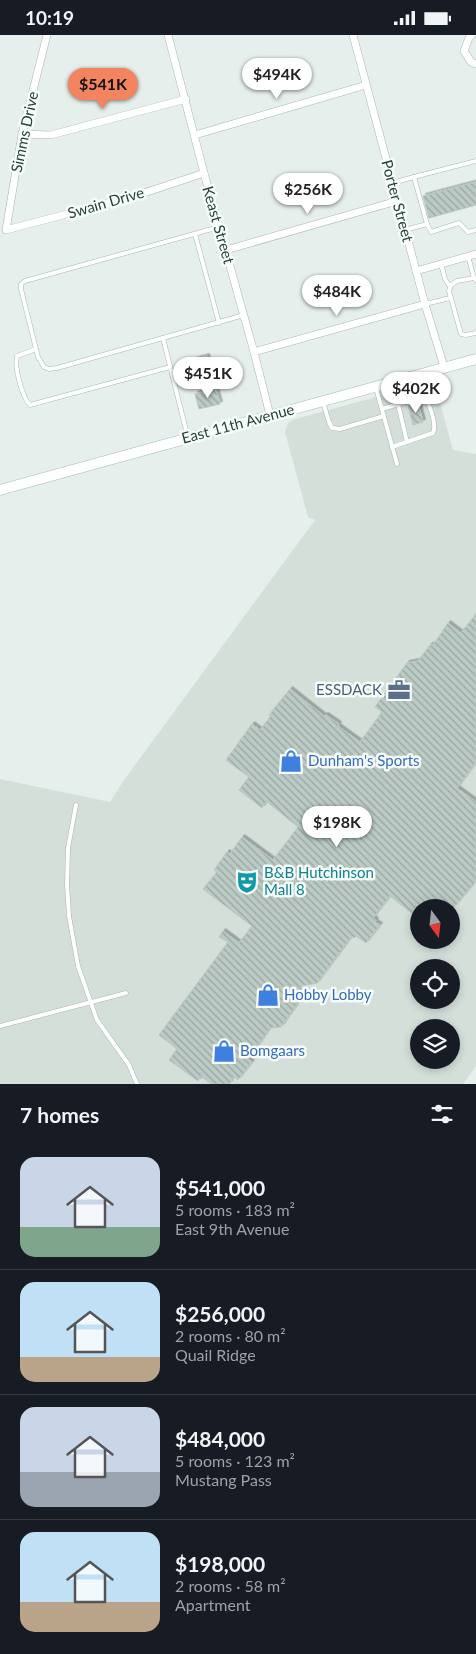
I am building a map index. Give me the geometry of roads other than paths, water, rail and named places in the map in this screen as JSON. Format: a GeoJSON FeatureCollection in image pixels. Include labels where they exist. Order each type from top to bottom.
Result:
{"type":"FeatureCollection","features":[{"type":"Feature","properties":{"kind":"street","name":"Simms Drive"},"geometry":{"type":"LineString","coordinates":[[6,230],[22,134],[47,35]]}},
{"type":"Feature","properties":{"kind":"street","name":"Keast Street"},"geometry":{"type":"LineString","coordinates":[[168,35],[270,415]]}},
{"type":"Feature","properties":{"kind":"street","name":"Porter Street"},"geometry":{"type":"LineString","coordinates":[[353,35],[425,304],[444,367]]}},
{"type":"Feature","properties":{"kind":"street"},"geometry":{"type":"LineString","coordinates":[[472,35],[464,51],[471,62],[476,64]]}},
{"type":"Feature","properties":{"kind":"street"},"geometry":{"type":"LineString","coordinates":[[195,135],[366,85]]}},
{"type":"Feature","properties":{"kind":"street"},"geometry":{"type":"LineString","coordinates":[[22,134],[51,135],[186,99]]}},
{"type":"Feature","properties":{"kind":"street","name":"Swain Drive"},"geometry":{"type":"LineString","coordinates":[[6,230],[135,196],[204,173]]}},
{"type":"Feature","properties":{"kind":"street"},"geometry":{"type":"LineString","coordinates":[[226,250],[397,201]]}},
{"type":"Feature","properties":{"kind":"street"},"geometry":{"type":"LineString","coordinates":[[416,271],[472,255]]}},
{"type":"Feature","properties":{"kind":"street"},"geometry":{"type":"LineString","coordinates":[[254,352],[425,304]]}},
{"type":"Feature","properties":{"kind":"street","name":"East 11th Avenue"},"geometry":{"type":"LineString","coordinates":[[0,490],[476,359]]}},
{"type":"Feature","properties":{"kind":"lane"},"geometry":{"type":"LineString","coordinates":[[392,183],[476,161]]}},
{"type":"Feature","properties":{"kind":"lane"},"geometry":{"type":"LineString","coordinates":[[414,177],[431,232],[459,223],[468,232],[476,230]]}},
{"type":"Feature","properties":{"kind":"lane"},"geometry":{"type":"LineString","coordinates":[[405,230],[427,224]]}},
{"type":"Feature","properties":{"kind":"lane"},"geometry":{"type":"LineString","coordinates":[[219,227],[24,281],[21,284],[21,289],[36,349],[41,364],[49,369],[244,315]]}},
{"type":"Feature","properties":{"kind":"lane"},"geometry":{"type":"LineString","coordinates":[[195,234],[219,323]]}},
{"type":"Feature","properties":{"kind":"lane"},"geometry":{"type":"LineString","coordinates":[[450,288],[457,281],[475,279],[472,255]]}},
{"type":"Feature","properties":{"kind":"lane"},"geometry":{"type":"LineString","coordinates":[[440,264],[450,288],[450,298],[461,334],[476,333]]}},
{"type":"Feature","properties":{"kind":"lane"},"geometry":{"type":"LineString","coordinates":[[425,304],[450,298]]}},
{"type":"Feature","properties":{"kind":"lane"},"geometry":{"type":"LineString","coordinates":[[162,338],[188,438]]}},
{"type":"Feature","properties":{"kind":"lane"},"geometry":{"type":"LineString","coordinates":[[36,349],[16,356],[15,363],[26,399],[30,405],[170,367]]}},
{"type":"Feature","properties":{"kind":"lane"},"geometry":{"type":"LineString","coordinates":[[375,386],[397,464]]}},
{"type":"Feature","properties":{"kind":"lane"},"geometry":{"type":"LineString","coordinates":[[382,409],[422,397],[426,398],[428,402],[434,429],[433,433],[392,447]]}},
{"type":"Feature","properties":{"kind":"lane"},"geometry":{"type":"LineString","coordinates":[[323,401],[332,427],[340,429],[384,416]]}},
{"type":"Feature","properties":{"kind":"lane"},"geometry":{"type":"LineString","coordinates":[[398,404],[407,442]]}},
{"type":"Feature","properties":{"kind":"lane"},"geometry":{"type":"LineString","coordinates":[[76,805],[68,847],[67,870],[68,905],[78,966],[97,1020],[129,1065],[137,1084]]}},
{"type":"Feature","properties":{"kind":"lane"},"geometry":{"type":"LineString","coordinates":[[0,1026],[126,993]]}},
{"type":"Feature","properties":{"kind":"place","name":"ESSDACK"},"geometry":{"type":"Point","coordinates":[399,690]}},
{"type":"Feature","properties":{"kind":"place","name":"Dunham's Sports"},"geometry":{"type":"Point","coordinates":[291,761]}},
{"type":"Feature","properties":{"kind":"place","name":"B&B Hutchinson Mall 8"},"geometry":{"type":"Point","coordinates":[247,882]}},
{"type":"Feature","properties":{"kind":"place","name":"Hobby Lobby"},"geometry":{"type":"Point","coordinates":[268,995]}},
{"type":"Feature","properties":{"kind":"place","name":"Bomgaars"},"geometry":{"type":"Point","coordinates":[224,1051]}}]}
